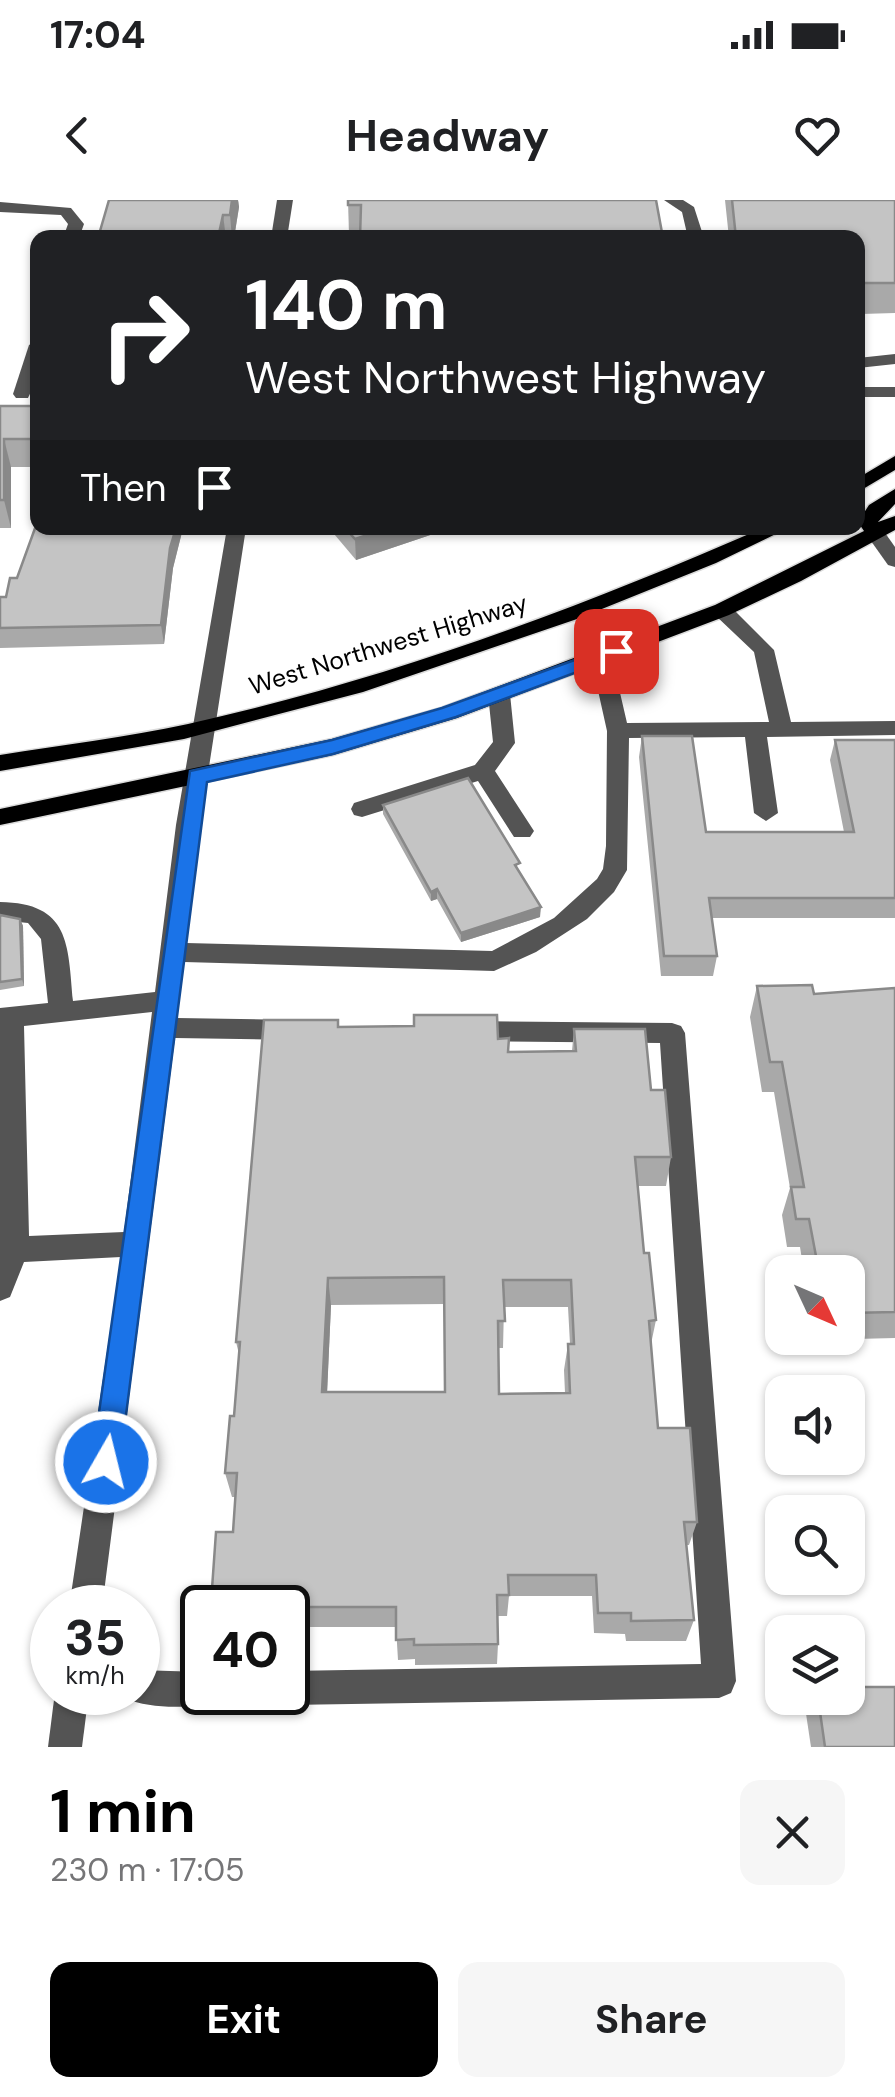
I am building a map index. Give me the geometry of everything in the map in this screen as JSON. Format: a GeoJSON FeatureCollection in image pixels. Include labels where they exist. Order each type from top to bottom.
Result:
{"type":"FeatureCollection","features":[{"type":"Feature","properties":{"kind":"main road"},"geometry":{"type":"LineString","coordinates":[[865,481],[895,462]]}},
{"type":"Feature","properties":{"kind":"main road"},"geometry":{"type":"LineString","coordinates":[[885,528],[868,522],[876,509],[895,495]]}},
{"type":"Feature","properties":{"kind":"main road"},"geometry":{"type":"LineString","coordinates":[[0,817],[333,747],[500,694],[722,610],[885,528]]}},
{"type":"Feature","properties":{"kind":"main road","name":"West Northwest Highway"},"geometry":{"type":"LineString","coordinates":[[0,764],[206,727],[500,640],[761,535]]}},
{"type":"Feature","properties":{"kind":"street"},"geometry":{"type":"LineString","coordinates":[[280,230],[284,200]]}},
{"type":"Feature","properties":{"kind":"street"},"geometry":{"type":"LineString","coordinates":[[672,200],[689,210],[694,230]]}},
{"type":"Feature","properties":{"kind":"street"},"geometry":{"type":"LineString","coordinates":[[0,207],[66,211],[76,224],[74,230]]}},
{"type":"Feature","properties":{"kind":"street"},"geometry":{"type":"LineString","coordinates":[[865,362],[895,359]]}},
{"type":"Feature","properties":{"kind":"street"},"geometry":{"type":"LineString","coordinates":[[865,392],[895,392]]}},
{"type":"Feature","properties":{"kind":"street"},"geometry":{"type":"LineString","coordinates":[[0,394],[30,394]]}},
{"type":"Feature","properties":{"kind":"street"},"geometry":{"type":"LineString","coordinates":[[885,528],[895,561]]}},
{"type":"Feature","properties":{"kind":"street"},"geometry":{"type":"LineString","coordinates":[[88,1585],[197,776],[235,535]]}},
{"type":"Feature","properties":{"kind":"street"},"geometry":{"type":"LineString","coordinates":[[722,610],[764,650],[782,729]]}},
{"type":"Feature","properties":{"kind":"street"},"geometry":{"type":"LineString","coordinates":[[173,952],[494,961],[535,944],[584,908],[616,868],[618,732],[607,684],[586,662]]}},
{"type":"Feature","properties":{"kind":"street"},"geometry":{"type":"LineString","coordinates":[[362,810],[483,771],[504,742],[500,694]]}},
{"type":"Feature","properties":{"kind":"street"},"geometry":{"type":"LineString","coordinates":[[618,732],[895,728]]}},
{"type":"Feature","properties":{"kind":"street"},"geometry":{"type":"LineString","coordinates":[[755,733],[766,813]]}},
{"type":"Feature","properties":{"kind":"street"},"geometry":{"type":"LineString","coordinates":[[483,771],[522,831]]}},
{"type":"Feature","properties":{"kind":"street"},"geometry":{"type":"LineString","coordinates":[[0,911],[40,915],[52,929],[61,1009]]}},
{"type":"Feature","properties":{"kind":"street"},"geometry":{"type":"LineString","coordinates":[[0,1288],[7,1249],[5,1017],[167,1001]]}},
{"type":"Feature","properties":{"kind":"street"},"geometry":{"type":"LineString","coordinates":[[164,1028],[324,1030]]}},
{"type":"Feature","properties":{"kind":"street"},"geometry":{"type":"LineString","coordinates":[[310,1688],[719,1680],[672,1033],[440,1031]]}},
{"type":"Feature","properties":{"kind":"street"},"geometry":{"type":"LineString","coordinates":[[7,1249],[137,1244]]}},
{"type":"Feature","properties":{"kind":"street"},"geometry":{"type":"LineString","coordinates":[[64,1747],[69,1715]]}},
{"type":"Feature","properties":{"kind":"building"},"geometry":{"type":"Polygon","coordinates":[[[109,200],[232,200],[230,215],[223,215],[220,230],[100,230],[109,200]]]}},
{"type":"Feature","properties":{"kind":"building"},"geometry":{"type":"Polygon","coordinates":[[[348,200],[656,200],[662,230],[360,230],[361,205],[348,205],[348,200]]]}},
{"type":"Feature","properties":{"kind":"building"},"geometry":{"type":"Polygon","coordinates":[[[732,200],[895,200],[895,283],[865,283],[865,230],[735,230],[732,200]]]}},
{"type":"Feature","properties":{"kind":"building"},"geometry":{"type":"Polygon","coordinates":[[[0,406],[30,406],[30,439],[4,439],[4,500],[0,500],[0,406]]]}},
{"type":"Feature","properties":{"kind":"building"},"geometry":{"type":"Polygon","coordinates":[[[33,535],[174,535],[161,625],[0,628],[0,597],[6,597],[10,578],[17,578],[33,535]]]}},
{"type":"Feature","properties":{"kind":"building"},"geometry":{"type":"Polygon","coordinates":[[[642,736],[692,736],[706,832],[854,832],[835,740],[895,740],[895,898],[709,898],[717,956],[664,956],[642,736]]]}},
{"type":"Feature","properties":{"kind":"building"},"geometry":{"type":"Polygon","coordinates":[[[468,778],[520,863],[515,865],[541,907],[461,933],[437,889],[431,892],[383,805],[468,778]]]}},
{"type":"Feature","properties":{"kind":"building"},"geometry":{"type":"Polygon","coordinates":[[[0,915],[20,919],[22,979],[0,982],[0,915]]]}},
{"type":"Feature","properties":{"kind":"building"},"geometry":{"type":"Polygon","coordinates":[[[812,985],[814,994],[895,988],[895,1312],[865,1313],[865,1255],[816,1255],[809,1219],[796,1219],[791,1187],[804,1187],[782,1062],[770,1062],[757,986],[812,985]]]}},
{"type":"Feature","properties":{"kind":"building"},"geometry":{"type":"Polygon","coordinates":[[[414,1015],[497,1015],[498,1039],[509,1038],[508,1052],[576,1051],[574,1029],[645,1029],[651,1090],[665,1090],[671,1157],[635,1157],[644,1253],[649,1253],[656,1320],[649,1321],[658,1428],[690,1428],[697,1522],[684,1522],[694,1620],[631,1621],[631,1613],[598,1613],[596,1575],[508,1575],[509,1595],[497,1595],[498,1644],[414,1645],[414,1639],[396,1640],[396,1607],[310,1607],[310,1585],[212,1585],[216,1532],[233,1532],[237,1473],[225,1473],[230,1416],[234,1416],[240,1342],[236,1342],[264,1020],[338,1020],[338,1027],[414,1026],[414,1015]],[[444,1277],[328,1278],[322,1392],[445,1392],[444,1277]],[[503,1280],[505,1321],[498,1321],[499,1394],[570,1393],[568,1344],[574,1344],[571,1280],[503,1280]]]}},
{"type":"Feature","properties":{"kind":"building"},"geometry":{"type":"Polygon","coordinates":[[[865,1687],[895,1687],[895,1747],[825,1747],[820,1715],[865,1715],[865,1687]]]}},
{"type":"Feature","properties":{"kind":"route"},"geometry":{"type":"LineString","coordinates":[[106,1462],[197,776],[333,747],[449,713],[616,651]]}}]}
